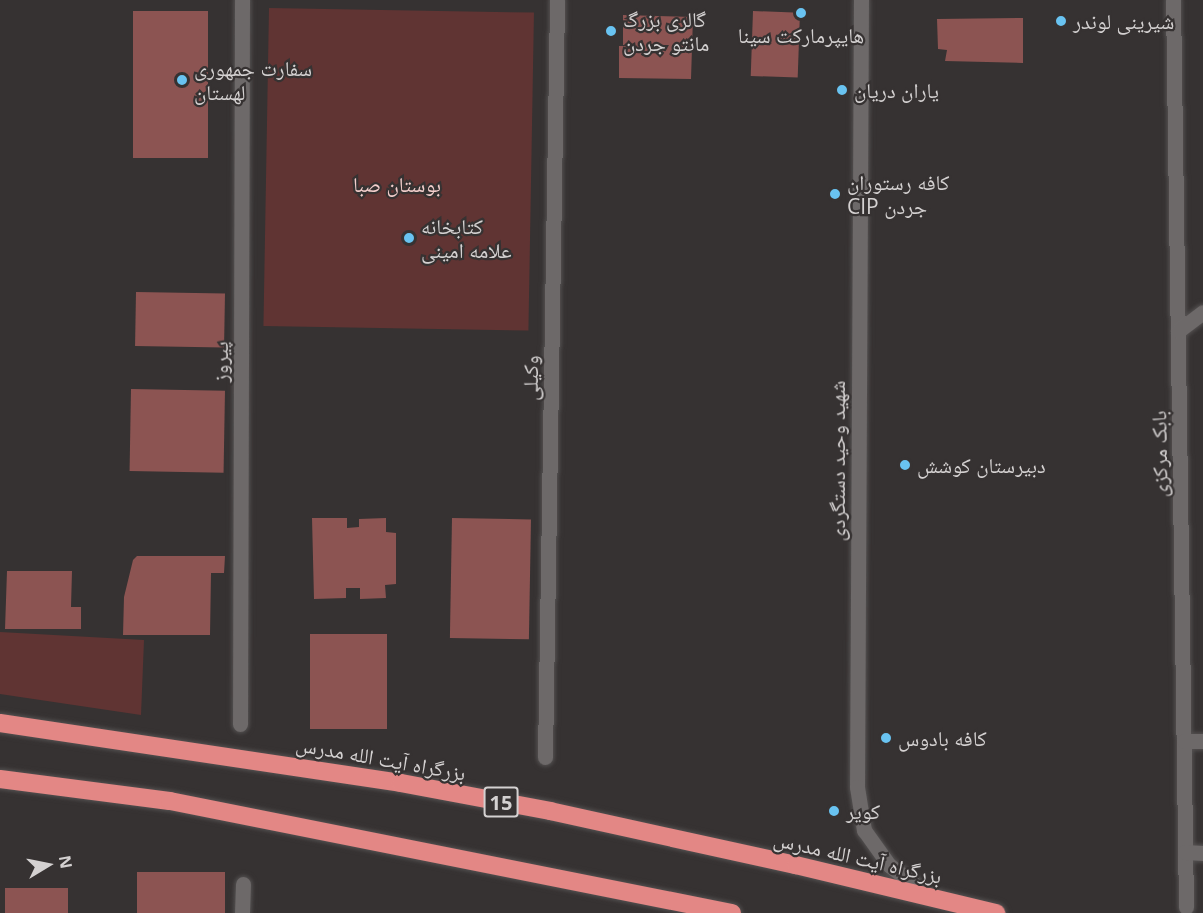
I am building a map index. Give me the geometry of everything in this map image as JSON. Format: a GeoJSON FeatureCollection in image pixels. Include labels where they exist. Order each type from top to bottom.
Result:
{"type":"FeatureCollection","features":[{"type":"Feature","properties":{"kind":"highway","name":"بزرگراه آیت الله مدرس"},"geometry":{"type":"LineString","coordinates":[[0,723],[401,783],[550,811],[928,895],[996,913]]}},
{"type":"Feature","properties":{"kind":"highway"},"geometry":{"type":"LineString","coordinates":[[0,778],[170,801],[732,913]]}},
{"type":"Feature","properties":{"kind":"street","name":"پیروز"},"geometry":{"type":"LineString","coordinates":[[240,724],[242,0]]}},
{"type":"Feature","properties":{"kind":"street","name":"وكيلی"},"geometry":{"type":"LineString","coordinates":[[546,757],[557,0]]}},
{"type":"Feature","properties":{"kind":"street","name":"شهید وحید دستگردی"},"geometry":{"type":"LineString","coordinates":[[861,0],[857,787],[864,830],[889,865],[928,895]]}},
{"type":"Feature","properties":{"kind":"street","name":"بابک مرکزی"},"geometry":{"type":"LineString","coordinates":[[1173,0],[1186,907]]}},
{"type":"Feature","properties":{"kind":"street"},"geometry":{"type":"LineString","coordinates":[[1178,331],[1203,312]]}},
{"type":"Feature","properties":{"kind":"street"},"geometry":{"type":"LineString","coordinates":[[1184,741],[1203,741]]}},
{"type":"Feature","properties":{"kind":"street"},"geometry":{"type":"LineString","coordinates":[[1185,852],[1203,853]]}},
{"type":"Feature","properties":{"kind":"street"},"geometry":{"type":"LineString","coordinates":[[242,913],[243,884]]}},
{"type":"Feature","properties":{"kind":"green space","name":"بوستان صبا"},"geometry":{"type":"Polygon","coordinates":[[[269,8],[534,13],[528,331],[263,326],[269,8]]]}},
{"type":"Feature","properties":{"kind":"green space"},"geometry":{"type":"Polygon","coordinates":[[[0,632],[144,640],[141,715],[0,694],[0,632]]]}},
{"type":"Feature","properties":{"kind":"building"},"geometry":{"type":"Polygon","coordinates":[[[133,11],[208,11],[208,158],[133,158],[133,11]]]}},
{"type":"Feature","properties":{"kind":"building"},"geometry":{"type":"Polygon","coordinates":[[[753,11],[800,13],[798,78],[751,76],[753,11]]]}},
{"type":"Feature","properties":{"kind":"building"},"geometry":{"type":"Polygon","coordinates":[[[623,15],[693,17],[691,79],[619,78],[619,46],[640,46],[623,45],[623,15]]]}},
{"type":"Feature","properties":{"kind":"building"},"geometry":{"type":"Polygon","coordinates":[[[1023,18],[1023,63],[945,61],[947,50],[938,49],[937,19],[1023,18]]]}},
{"type":"Feature","properties":{"kind":"building"},"geometry":{"type":"Polygon","coordinates":[[[136,292],[225,294],[224,348],[135,346],[136,292]]]}},
{"type":"Feature","properties":{"kind":"building"},"geometry":{"type":"Polygon","coordinates":[[[131,389],[225,391],[224,473],[130,471],[131,389]]]}},
{"type":"Feature","properties":{"kind":"building"},"geometry":{"type":"Polygon","coordinates":[[[312,518],[347,518],[347,528],[359,527],[359,519],[386,518],[386,532],[396,533],[396,584],[385,585],[386,598],[360,599],[360,588],[346,588],[346,598],[314,599],[312,518]]]}},
{"type":"Feature","properties":{"kind":"building"},"geometry":{"type":"Polygon","coordinates":[[[452,518],[531,519],[529,639],[450,638],[452,518]]]}},
{"type":"Feature","properties":{"kind":"building"},"geometry":{"type":"Polygon","coordinates":[[[137,556],[225,556],[224,573],[211,573],[210,635],[123,635],[124,597],[133,560],[137,556]]]}},
{"type":"Feature","properties":{"kind":"building"},"geometry":{"type":"Polygon","coordinates":[[[7,571],[72,571],[71,607],[81,607],[81,629],[5,629],[7,571]]]}},
{"type":"Feature","properties":{"kind":"building"},"geometry":{"type":"Polygon","coordinates":[[[310,634],[387,634],[387,729],[310,729],[310,634]]]}},
{"type":"Feature","properties":{"kind":"building"},"geometry":{"type":"Polygon","coordinates":[[[137,872],[225,872],[225,913],[137,913],[137,872]]]}},
{"type":"Feature","properties":{"kind":"building"},"geometry":{"type":"Polygon","coordinates":[[[5,888],[68,888],[68,913],[5,913],[5,888]]]}},
{"type":"Feature","properties":{"kind":"place","name":"هایپرمارکت سینا"},"geometry":{"type":"Point","coordinates":[801,13]}},
{"type":"Feature","properties":{"kind":"place","name":"شیرینی لوندر"},"geometry":{"type":"Point","coordinates":[1061,21]}},
{"type":"Feature","properties":{"kind":"place","name":"گالری بزرگ مانتو جردن"},"geometry":{"type":"Point","coordinates":[611,31]}},
{"type":"Feature","properties":{"kind":"place","name":"سفارت جمهوری لهستان"},"geometry":{"type":"Point","coordinates":[182,80]}},
{"type":"Feature","properties":{"kind":"place","name":"یاران دریان"},"geometry":{"type":"Point","coordinates":[842,90]}},
{"type":"Feature","properties":{"kind":"place","name":"كافه رستوران CIP جردن"},"geometry":{"type":"Point","coordinates":[835,194]}},
{"type":"Feature","properties":{"kind":"place","name":"کتابخانه علامه امینی"},"geometry":{"type":"Point","coordinates":[409,238]}},
{"type":"Feature","properties":{"kind":"place","name":"دبیرستان کوشش"},"geometry":{"type":"Point","coordinates":[905,465]}},
{"type":"Feature","properties":{"kind":"place","name":"کافه بادوس"},"geometry":{"type":"Point","coordinates":[886,738]}},
{"type":"Feature","properties":{"kind":"place","name":"کویر"},"geometry":{"type":"Point","coordinates":[834,811]}}]}
